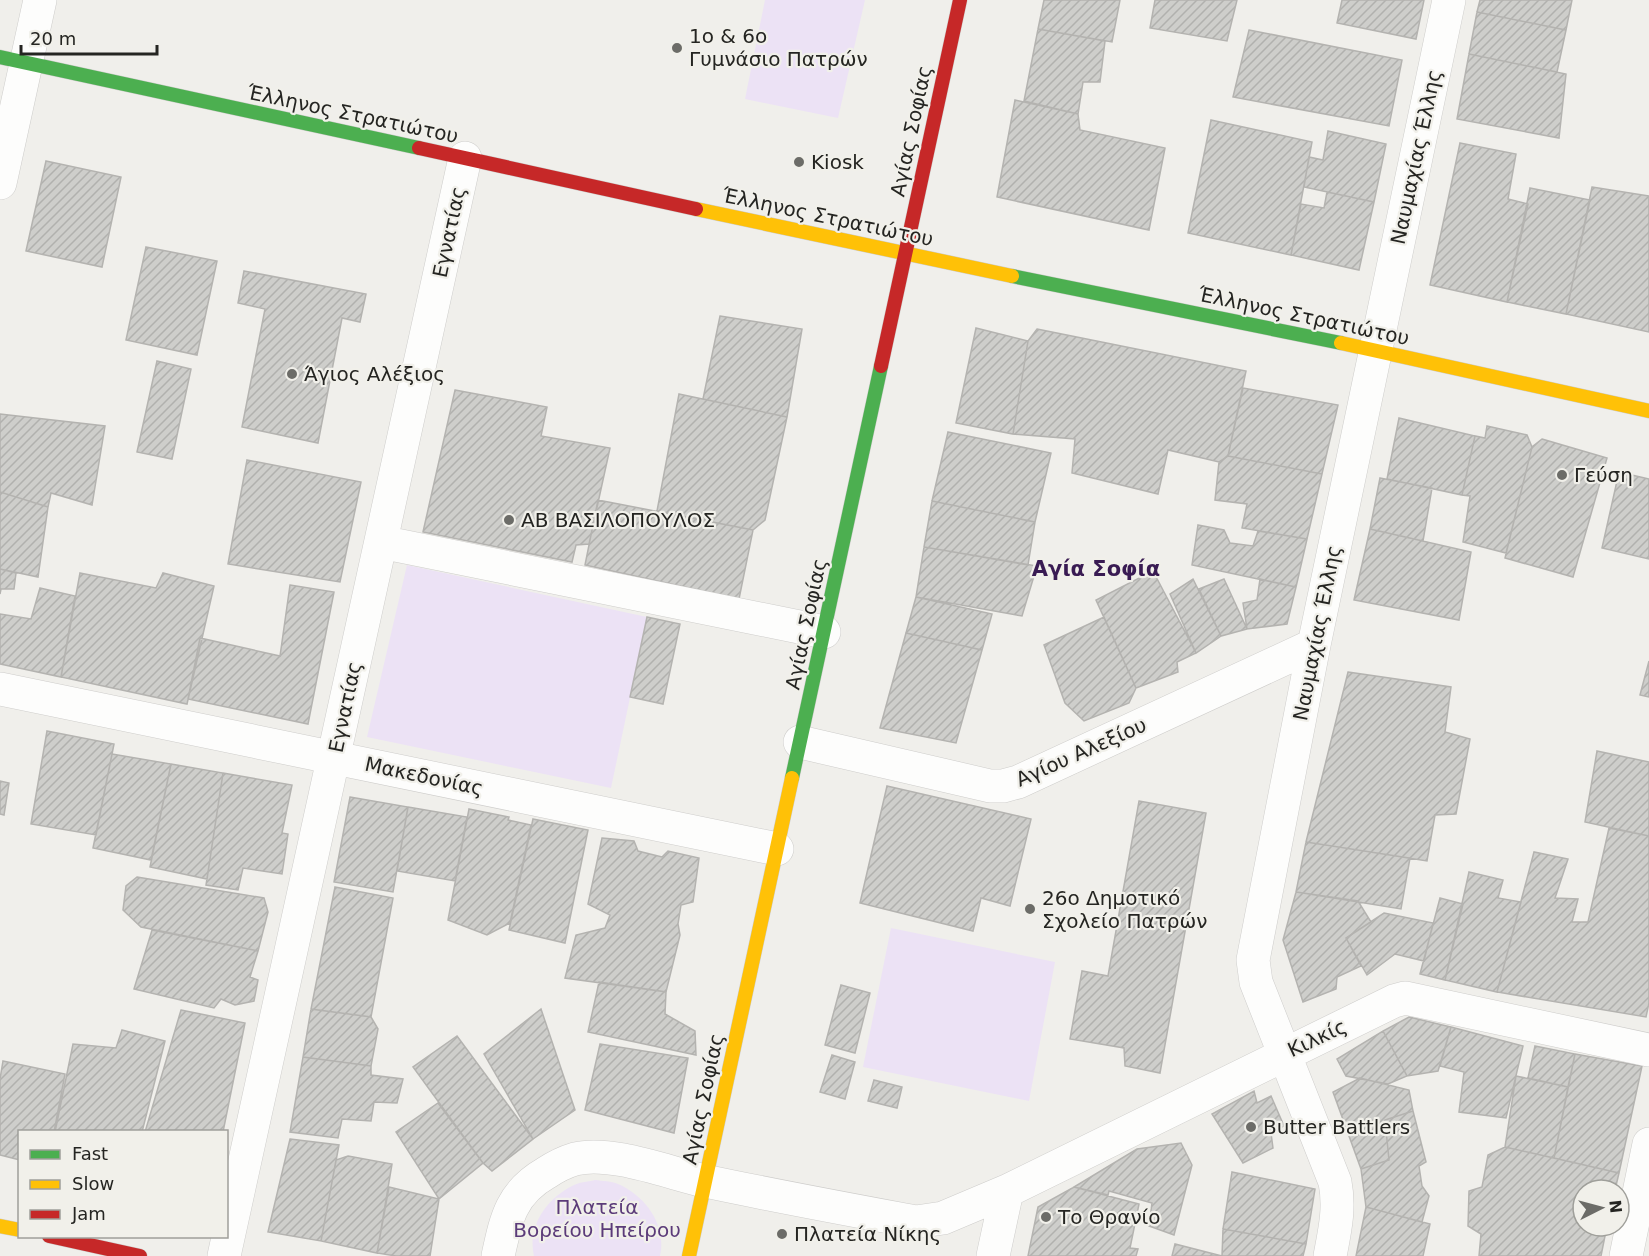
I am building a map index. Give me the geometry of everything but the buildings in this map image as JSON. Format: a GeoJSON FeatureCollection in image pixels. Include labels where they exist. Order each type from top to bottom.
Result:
{"type":"FeatureCollection","features":[{"type":"Feature","properties":{"kind":"main road","name":"Αγίας Σοφίας"},"geometry":{"type":"LineString","coordinates":[[689,1256],[960,0]]}},
{"type":"Feature","properties":{"kind":"main road","name":"Έλληνος Στρατιώτου"},"geometry":{"type":"LineString","coordinates":[[13,60],[905,254],[1376,350],[1649,411]]}},
{"type":"Feature","properties":{"kind":"main road"},"geometry":{"type":"LineString","coordinates":[[0,1226],[18,1230]]}},
{"type":"Feature","properties":{"kind":"main road"},"geometry":{"type":"LineString","coordinates":[[58,1238],[140,1256]]}},
{"type":"Feature","properties":{"kind":"street"},"geometry":{"type":"LineString","coordinates":[[0,183],[13,60],[40,0]]}},
{"type":"Feature","properties":{"kind":"street","name":"Ναυμαχίας Έλλης"},"geometry":{"type":"LineString","coordinates":[[1330,1256],[1338,1219],[1339,1199],[1335,1182],[1256,982],[1253,960],[1314,645],[1449,0]]}},
{"type":"Feature","properties":{"kind":"street","name":"Εγνατίας"},"geometry":{"type":"LineString","coordinates":[[228,1238],[465,158]]}},
{"type":"Feature","properties":{"kind":"street"},"geometry":{"type":"LineString","coordinates":[[381,542],[824,632]]}},
{"type":"Feature","properties":{"kind":"street","name":"Αγίου Αλεξίου"},"geometry":{"type":"LineString","coordinates":[[800,742],[990,786],[1003,786],[1017,782],[1314,645]]}},
{"type":"Feature","properties":{"kind":"street","name":"Μακεδονίας"},"geometry":{"type":"LineString","coordinates":[[0,689],[777,849]]}},
{"type":"Feature","properties":{"kind":"street","name":"Κιλκίς"},"geometry":{"type":"LineString","coordinates":[[498,1256],[511,1209],[523,1190],[545,1174],[575,1159],[592,1157],[619,1159],[706,1181],[916,1222],[943,1218],[1007,1191],[1285,1053],[1394,1001],[1405,998],[1649,1050]]}},
{"type":"Feature","properties":{"kind":"street"},"geometry":{"type":"LineString","coordinates":[[1626,1256],[1649,1144]]}},
{"type":"Feature","properties":{"kind":"street"},"geometry":{"type":"LineString","coordinates":[[993,1256],[1007,1191]]}},
{"type":"Feature","properties":{"kind":"street","name":"Εγνατίας"},"geometry":{"type":"LineString","coordinates":[[224,1256],[228,1238]]}},
{"type":"Feature","properties":{"kind":"green space"},"geometry":{"type":"Polygon","coordinates":[[[765,0],[865,0],[838,118],[745,99],[765,0]]]}},
{"type":"Feature","properties":{"kind":"green space"},"geometry":{"type":"Polygon","coordinates":[[[407,565],[647,617],[611,788],[367,737],[407,565]]]}},
{"type":"Feature","properties":{"kind":"green space"},"geometry":{"type":"Polygon","coordinates":[[[891,928],[1055,962],[1029,1101],[863,1067],[891,928]]]}},
{"type":"Feature","properties":{"kind":"green space","name":"Πλατεία Βορείου Ηπείρου"},"geometry":{"type":"Polygon","coordinates":[[[595,1180],[618,1184],[628,1189],[645,1204],[657,1223],[661,1245],[660,1256],[534,1256],[533,1235],[547,1206],[554,1198],[572,1186],[595,1180]]]}},
{"type":"Feature","properties":{"kind":"traffic: fast"},"geometry":{"type":"LineString","coordinates":[[0,57],[419,148]]}},
{"type":"Feature","properties":{"kind":"traffic: fast"},"geometry":{"type":"LineString","coordinates":[[1012,276],[1341,343]]}},
{"type":"Feature","properties":{"kind":"traffic: fast"},"geometry":{"type":"LineString","coordinates":[[792,778],[881,366]]}},
{"type":"Feature","properties":{"kind":"traffic: slow"},"geometry":{"type":"LineString","coordinates":[[696,209],[1012,276]]}},
{"type":"Feature","properties":{"kind":"traffic: slow"},"geometry":{"type":"LineString","coordinates":[[1341,343],[1649,411]]}},
{"type":"Feature","properties":{"kind":"traffic: slow"},"geometry":{"type":"LineString","coordinates":[[689,1256],[792,778]]}},
{"type":"Feature","properties":{"kind":"traffic: slow"},"geometry":{"type":"LineString","coordinates":[[0,1226],[18,1230]]}},
{"type":"Feature","properties":{"kind":"traffic: jam"},"geometry":{"type":"LineString","coordinates":[[881,366],[960,0]]}},
{"type":"Feature","properties":{"kind":"traffic: jam"},"geometry":{"type":"LineString","coordinates":[[419,148],[696,209]]}},
{"type":"Feature","properties":{"kind":"traffic: jam"},"geometry":{"type":"LineString","coordinates":[[58,1238],[140,1256]]}},
{"type":"Feature","properties":{"kind":"place","name":"1ο & 6ο Γυμνάσιο Πατρών"},"geometry":{"type":"Point","coordinates":[677,48]}},
{"type":"Feature","properties":{"kind":"place","name":"Kiosk"},"geometry":{"type":"Point","coordinates":[799,162]}},
{"type":"Feature","properties":{"kind":"place","name":"Άγιος Αλέξιος"},"geometry":{"type":"Point","coordinates":[292,374]}},
{"type":"Feature","properties":{"kind":"place","name":"Γεύση"},"geometry":{"type":"Point","coordinates":[1562,475]}},
{"type":"Feature","properties":{"kind":"place","name":"ΑΒ ΒΑΣΙΛΟΠΟΥΛΟΣ"},"geometry":{"type":"Point","coordinates":[509,520]}},
{"type":"Feature","properties":{"kind":"place","name":"26ο Δημοτικό Σχολείο Πατρών"},"geometry":{"type":"Point","coordinates":[1030,909]}},
{"type":"Feature","properties":{"kind":"place","name":"Butter Battlers"},"geometry":{"type":"Point","coordinates":[1251,1127]}},
{"type":"Feature","properties":{"kind":"place","name":"Το Θρανίο"},"geometry":{"type":"Point","coordinates":[1046,1217]}},
{"type":"Feature","properties":{"kind":"place","name":"Πλατεία Νίκης"},"geometry":{"type":"Point","coordinates":[782,1234]}},
{"type":"Feature","properties":{"kind":"district","name":"Αγία Σοφία"},"geometry":{"type":"Point","coordinates":[1096,569]}}]}
